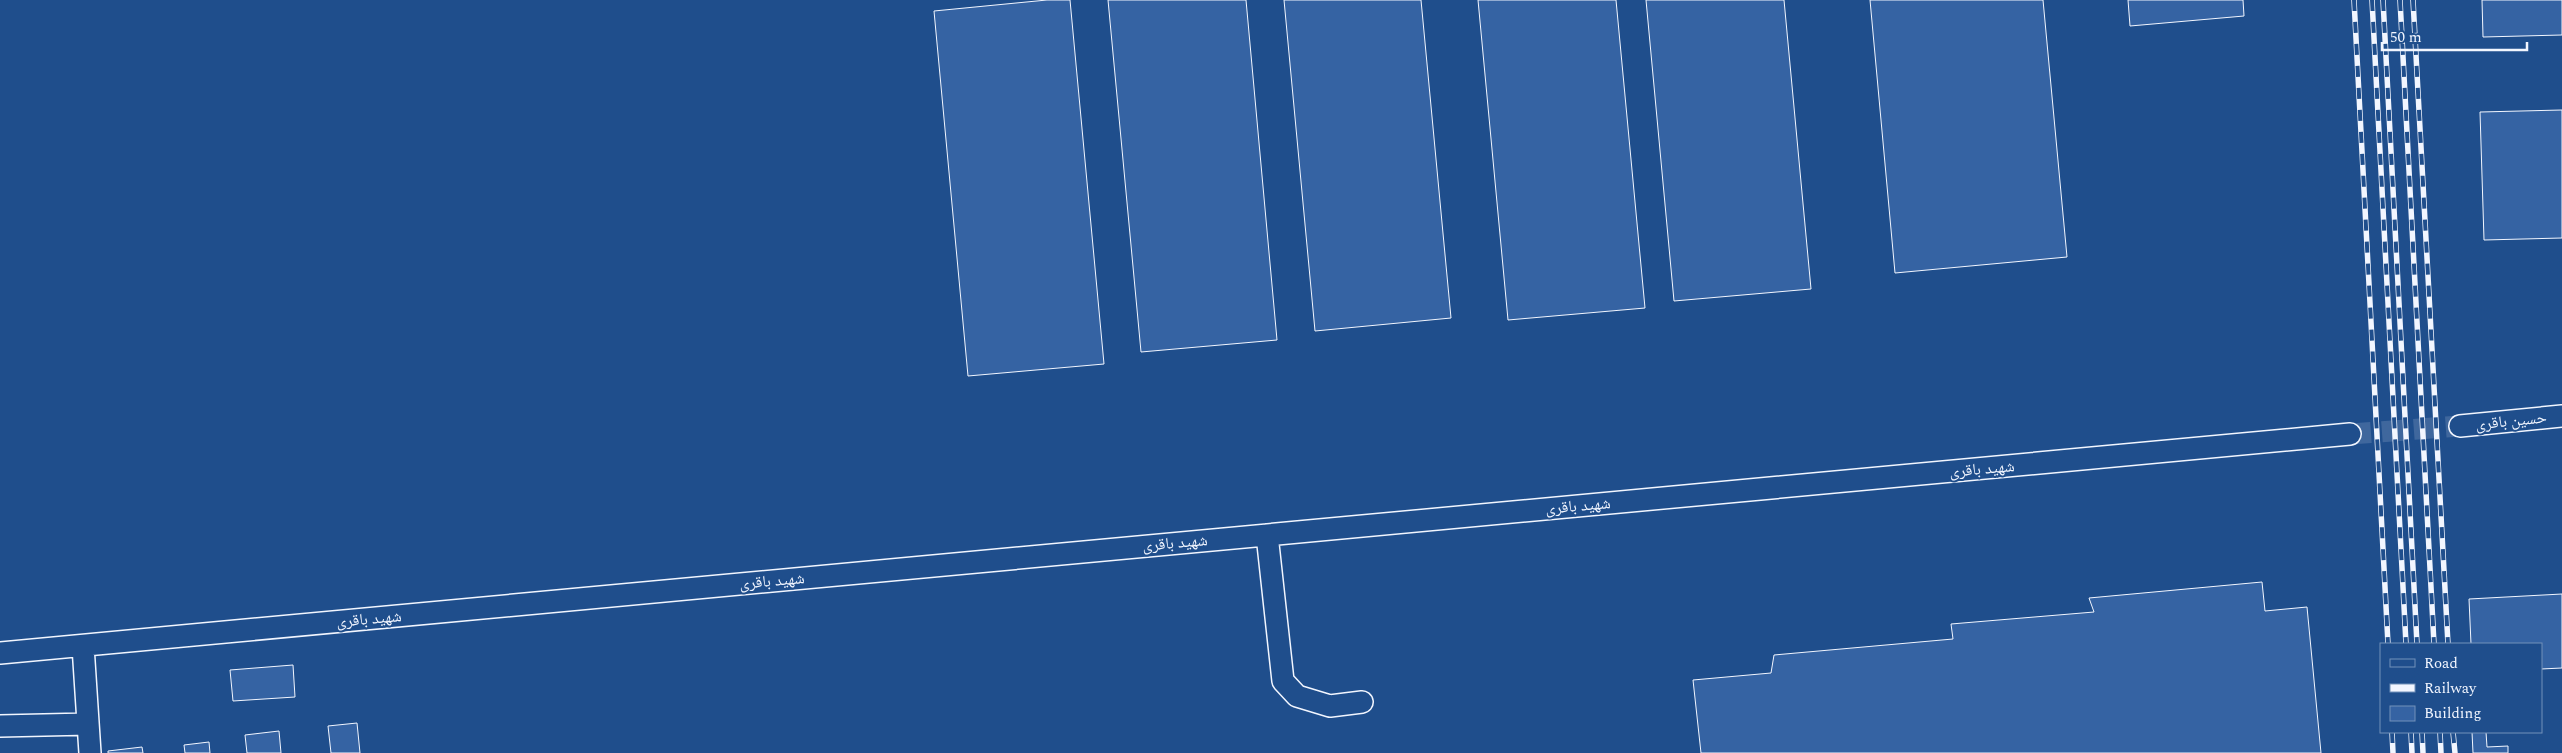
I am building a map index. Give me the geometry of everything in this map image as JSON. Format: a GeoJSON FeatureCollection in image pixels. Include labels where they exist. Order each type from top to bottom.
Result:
{"type":"FeatureCollection","features":[{"type":"Feature","properties":{"kind":"street","name":"حسین باقری"},"geometry":{"type":"LineString","coordinates":[[2460,426],[2562,416]]}},
{"type":"Feature","properties":{"kind":"street","name":"شهید باقری"},"geometry":{"type":"LineString","coordinates":[[0,653],[2350,434]]}},
{"type":"Feature","properties":{"kind":"street"},"geometry":{"type":"LineString","coordinates":[[1267,535],[1283,681],[1297,696],[1330,706],[1362,702]]}},
{"type":"Feature","properties":{"kind":"street"},"geometry":{"type":"LineString","coordinates":[[83,646],[90,753]]}},
{"type":"Feature","properties":{"kind":"street"},"geometry":{"type":"LineString","coordinates":[[0,726],[88,724]]}},
{"type":"Feature","properties":{"kind":"building"},"geometry":{"type":"Polygon","coordinates":[[[1047,0],[1070,0],[1104,364],[968,376],[934,11],[1047,0]]]}},
{"type":"Feature","properties":{"kind":"building"},"geometry":{"type":"Polygon","coordinates":[[[1108,0],[1246,0],[1277,340],[1141,352],[1108,0]]]}},
{"type":"Feature","properties":{"kind":"building"},"geometry":{"type":"Polygon","coordinates":[[[1284,0],[1421,0],[1451,318],[1315,331],[1284,0]]]}},
{"type":"Feature","properties":{"kind":"building"},"geometry":{"type":"Polygon","coordinates":[[[1478,0],[1616,0],[1645,308],[1508,320],[1478,0]]]}},
{"type":"Feature","properties":{"kind":"building"},"geometry":{"type":"Polygon","coordinates":[[[1646,0],[1784,0],[1811,289],[1674,301],[1646,0]]]}},
{"type":"Feature","properties":{"kind":"building"},"geometry":{"type":"Polygon","coordinates":[[[1870,0],[2043,0],[2067,257],[1895,273],[1870,0]]]}},
{"type":"Feature","properties":{"kind":"building"},"geometry":{"type":"Polygon","coordinates":[[[2128,0],[2243,0],[2244,16],[2130,26],[2128,0]]]}},
{"type":"Feature","properties":{"kind":"building"},"geometry":{"type":"Polygon","coordinates":[[[2482,0],[2562,0],[2562,35],[2483,37],[2482,0]]]}},
{"type":"Feature","properties":{"kind":"building"},"geometry":{"type":"Polygon","coordinates":[[[2562,110],[2562,238],[2484,240],[2480,112],[2562,110]]]}},
{"type":"Feature","properties":{"kind":"building"},"geometry":{"type":"Polygon","coordinates":[[[2262,582],[2265,611],[2307,607],[2321,753],[1701,753],[1693,680],[1771,673],[1774,655],[1953,639],[1951,624],[2094,612],[2089,598],[2262,582]]]}},
{"type":"Feature","properties":{"kind":"building"},"geometry":{"type":"Polygon","coordinates":[[[2562,594],[2562,668],[2542,669],[2542,643],[2471,643],[2469,599],[2562,594]]]}},
{"type":"Feature","properties":{"kind":"building"},"geometry":{"type":"Polygon","coordinates":[[[293,665],[295,697],[233,701],[230,670],[293,665]]]}},
{"type":"Feature","properties":{"kind":"building"},"geometry":{"type":"Polygon","coordinates":[[[357,723],[360,753],[331,753],[328,726],[357,723]]]}},
{"type":"Feature","properties":{"kind":"building"},"geometry":{"type":"Polygon","coordinates":[[[279,731],[281,753],[247,753],[245,735],[279,731]]]}},
{"type":"Feature","properties":{"kind":"building"},"geometry":{"type":"Polygon","coordinates":[[[2472,733],[2486,733],[2487,747],[2508,746],[2508,753],[2473,753],[2472,733]]]}},
{"type":"Feature","properties":{"kind":"building"},"geometry":{"type":"Polygon","coordinates":[[[209,742],[210,753],[185,753],[184,745],[209,742]]]}},
{"type":"Feature","properties":{"kind":"building"},"geometry":{"type":"Polygon","coordinates":[[[142,747],[143,753],[108,753],[108,751],[142,747]]]}},
{"type":"Feature","properties":{"kind":"tunnel"},"geometry":{"type":"LineString","coordinates":[[2350,434],[2460,426]]}},
{"type":"Feature","properties":{"kind":"railway"},"geometry":{"type":"LineString","coordinates":[[2354,0],[2388,643]]}},
{"type":"Feature","properties":{"kind":"railway"},"geometry":{"type":"LineString","coordinates":[[2372,0],[2406,643]]}},
{"type":"Feature","properties":{"kind":"railway"},"geometry":{"type":"LineString","coordinates":[[2383,0],[2417,643]]}},
{"type":"Feature","properties":{"kind":"railway"},"geometry":{"type":"LineString","coordinates":[[2400,0],[2434,643]]}},
{"type":"Feature","properties":{"kind":"railway"},"geometry":{"type":"LineString","coordinates":[[2413,0],[2448,643]]}},
{"type":"Feature","properties":{"kind":"railway"},"geometry":{"type":"LineString","coordinates":[[2392,733],[2393,753]]}},
{"type":"Feature","properties":{"kind":"railway"},"geometry":{"type":"LineString","coordinates":[[2411,733],[2412,753]]}},
{"type":"Feature","properties":{"kind":"railway"},"geometry":{"type":"LineString","coordinates":[[2422,733],[2423,753]]}},
{"type":"Feature","properties":{"kind":"railway"},"geometry":{"type":"LineString","coordinates":[[2440,733],[2441,753]]}},
{"type":"Feature","properties":{"kind":"railway"},"geometry":{"type":"LineString","coordinates":[[2453,733],[2455,753]]}}]}
